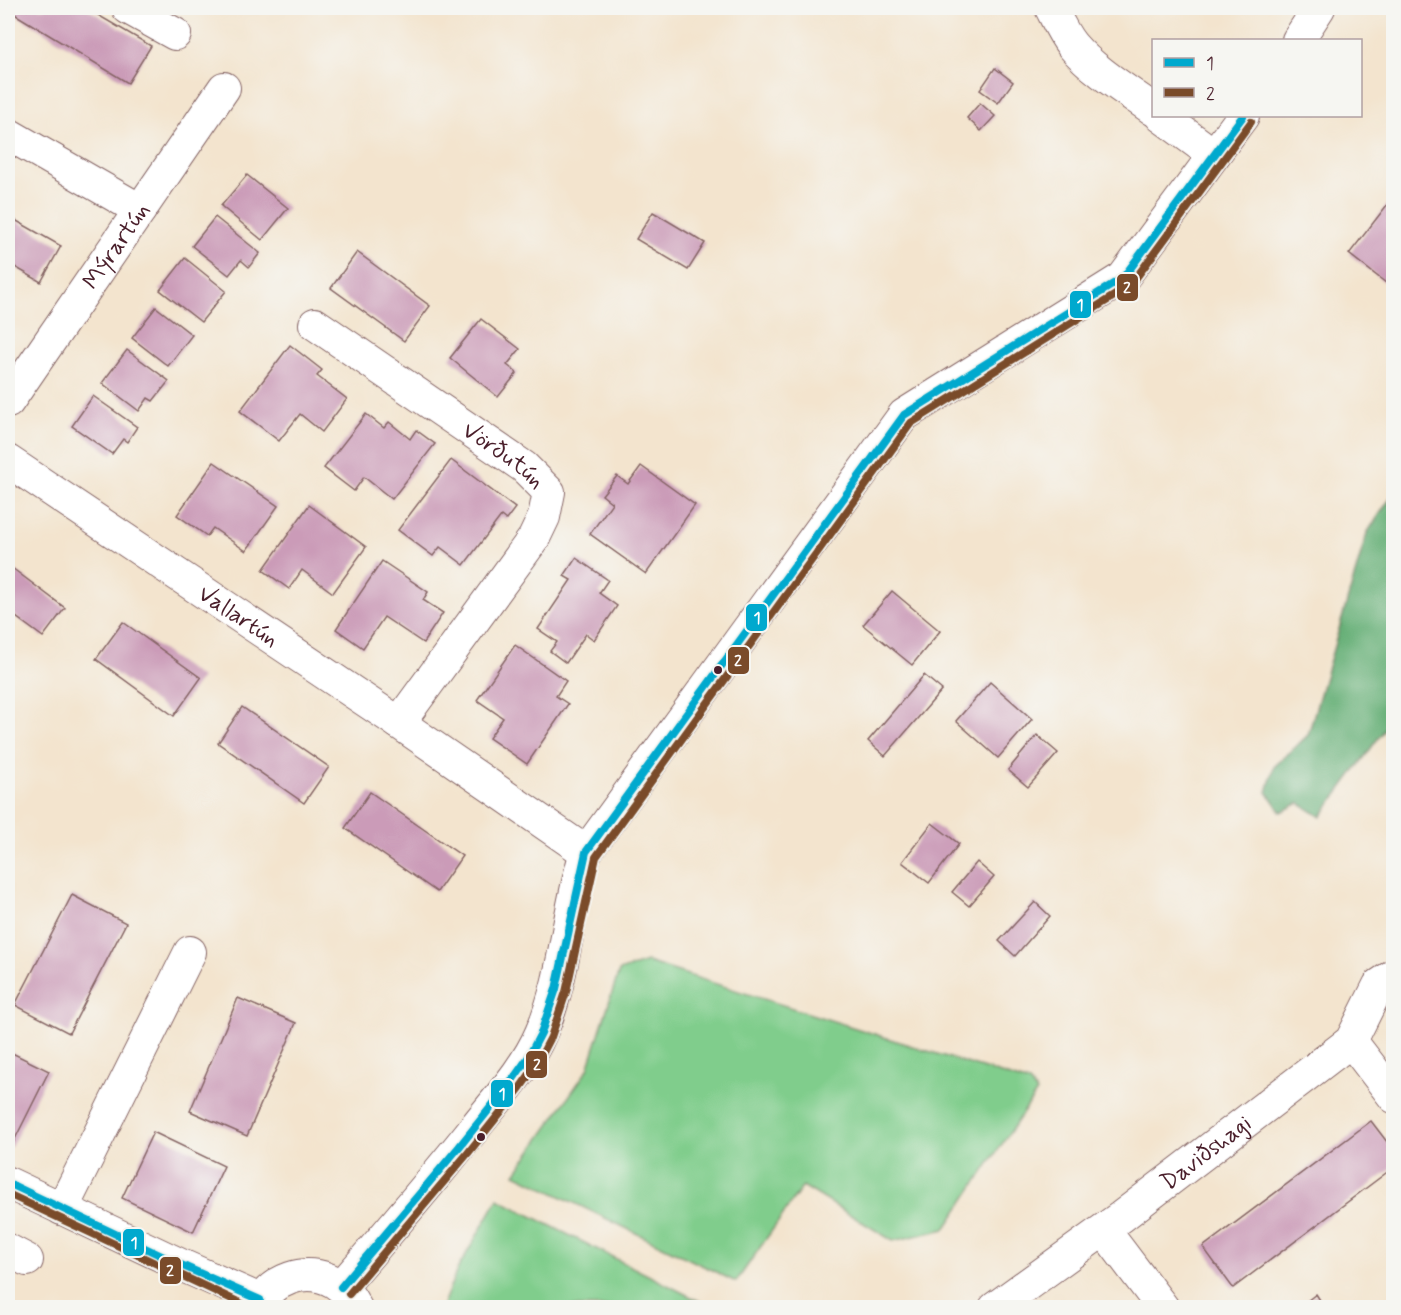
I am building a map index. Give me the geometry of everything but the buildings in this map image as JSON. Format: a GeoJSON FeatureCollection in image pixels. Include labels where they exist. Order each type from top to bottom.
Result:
{"type":"FeatureCollection","features":[{"type":"Feature","properties":{"kind":"street"},"geometry":{"type":"LineString","coordinates":[[128,8],[175,34]]}},
{"type":"Feature","properties":{"kind":"street"},"geometry":{"type":"LineString","coordinates":[[1052,8],[1058,24],[1071,44],[1091,63],[1152,109]]}},
{"type":"Feature","properties":{"kind":"street"},"geometry":{"type":"LineString","coordinates":[[1299,39],[1319,8]]}},
{"type":"Feature","properties":{"kind":"street","name":"Mýrartún"},"geometry":{"type":"LineString","coordinates":[[8,402],[224,88]]}},
{"type":"Feature","properties":{"kind":"street"},"geometry":{"type":"LineString","coordinates":[[1162,117],[1214,155]]}},
{"type":"Feature","properties":{"kind":"street"},"geometry":{"type":"LineString","coordinates":[[8,1183],[259,1304],[271,1288],[285,1279],[301,1275],[317,1276],[332,1281],[349,1297],[424,1190],[527,1060],[552,1003],[563,962],[580,870],[586,852],[904,415],[1123,278],[1242,117]]}},
{"type":"Feature","properties":{"kind":"street"},"geometry":{"type":"LineString","coordinates":[[8,134],[140,210]]}},
{"type":"Feature","properties":{"kind":"street","name":"Vörðutún"},"geometry":{"type":"LineString","coordinates":[[315,324],[524,467],[549,492],[544,517],[534,538],[399,723]]}},
{"type":"Feature","properties":{"kind":"street","name":"Vallartún"},"geometry":{"type":"LineString","coordinates":[[8,461],[399,723],[586,852]]}},
{"type":"Feature","properties":{"kind":"street"},"geometry":{"type":"LineString","coordinates":[[62,1209],[190,952]]}},
{"type":"Feature","properties":{"kind":"street","name":"Daviðshagi"},"geometry":{"type":"LineString","coordinates":[[995,1308],[1104,1230],[1351,1041],[1379,985],[1394,975]]}},
{"type":"Feature","properties":{"kind":"street"},"geometry":{"type":"LineString","coordinates":[[1351,1041],[1394,1097]]}},
{"type":"Feature","properties":{"kind":"street"},"geometry":{"type":"LineString","coordinates":[[1104,1230],[1164,1308]]}},
{"type":"Feature","properties":{"kind":"green space"},"geometry":{"type":"Polygon","coordinates":[[[1393,494],[1393,718],[1321,817],[1299,803],[1281,812],[1267,792],[1274,767],[1308,735],[1367,533],[1393,494]]]}},
{"type":"Feature","properties":{"kind":"green space"},"geometry":{"type":"Polygon","coordinates":[[[647,962],[1029,1083],[1037,1092],[945,1229],[893,1241],[803,1186],[736,1282],[515,1174],[588,1069],[619,971],[647,962]]]}},
{"type":"Feature","properties":{"kind":"green space"},"geometry":{"type":"Polygon","coordinates":[[[498,1199],[711,1307],[442,1307],[457,1270],[498,1199]]]}},
{"type":"Feature","properties":{"kind":"transit line","name":"1"},"geometry":{"type":"LineString","coordinates":[[341,1287],[459,1147],[528,1058],[541,1033],[556,989],[586,852],[904,415],[1123,278],[1242,117]]}},
{"type":"Feature","properties":{"kind":"transit line","name":"2"},"geometry":{"type":"LineString","coordinates":[[349,1294],[468,1153],[537,1064],[551,1037],[566,992],[596,857],[911,423],[1130,286],[1251,122]]}},
{"type":"Feature","properties":{"kind":"transit line","name":"1"},"geometry":{"type":"LineString","coordinates":[[8,1183],[260,1300]]}},
{"type":"Feature","properties":{"kind":"transit line","name":"2"},"geometry":{"type":"LineString","coordinates":[[8,1194],[251,1308]]}}]}
